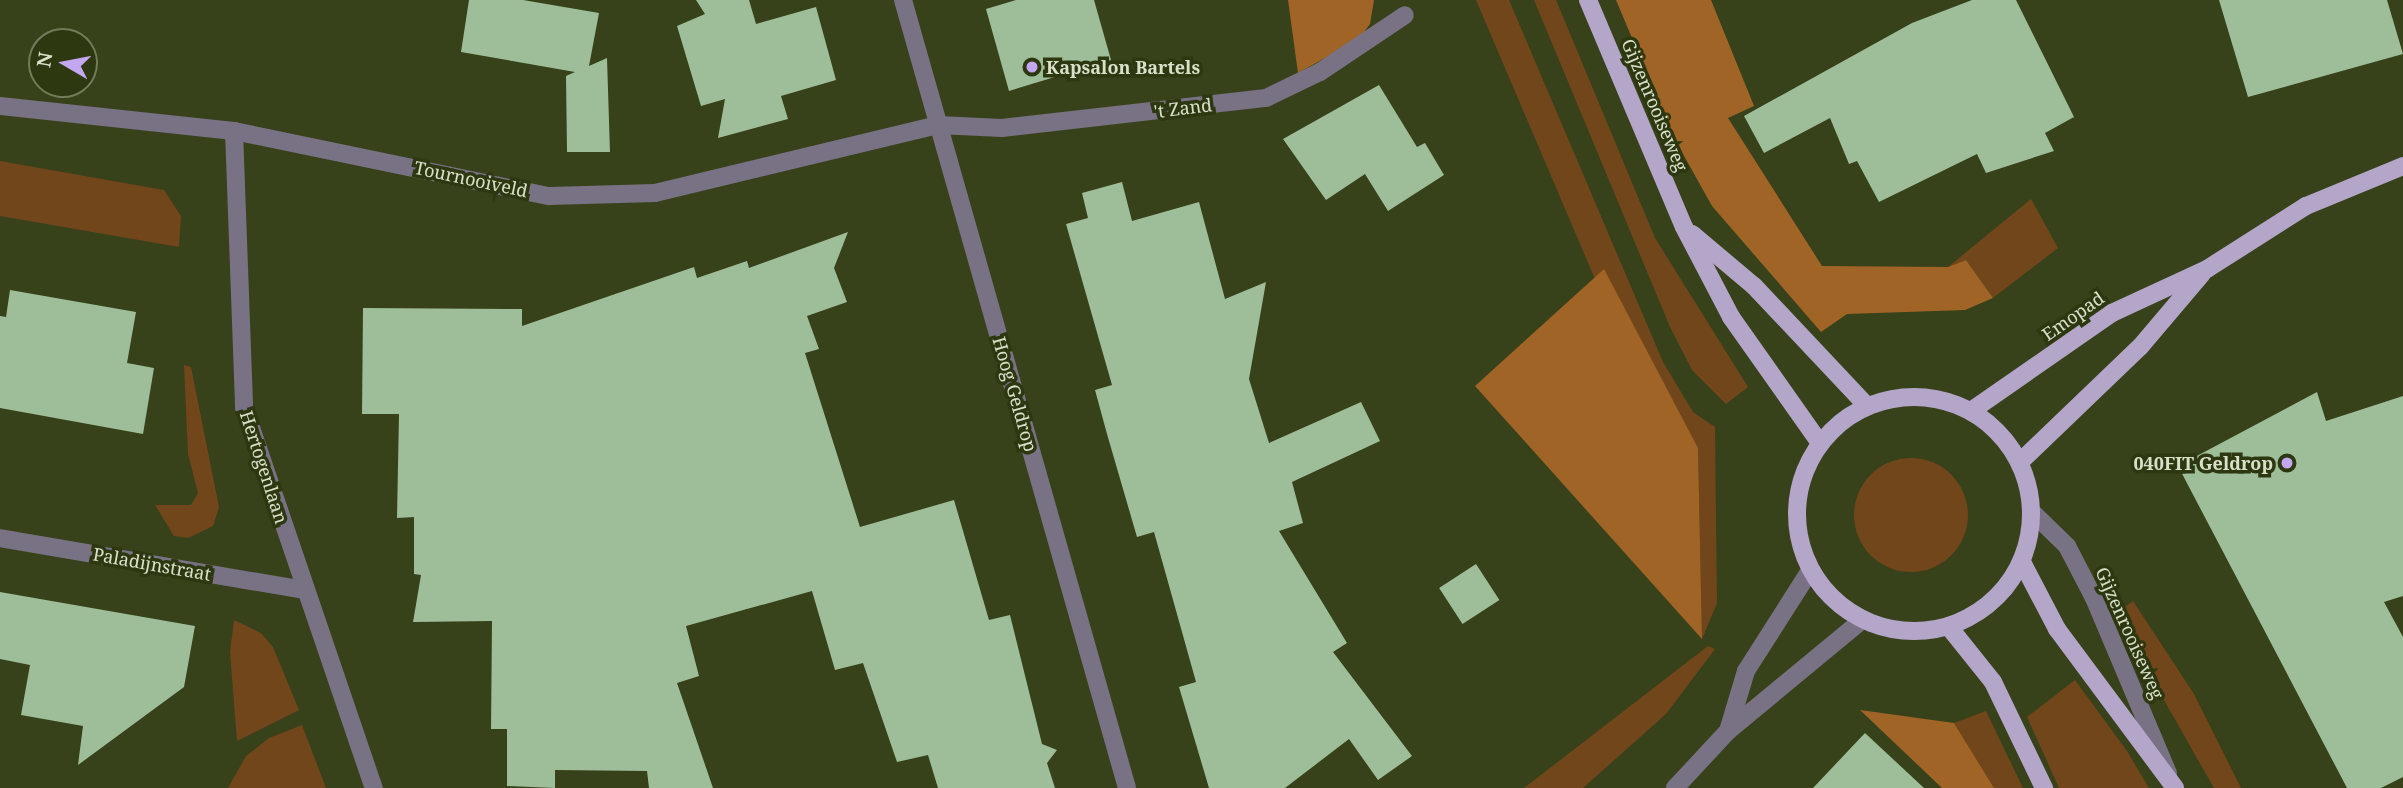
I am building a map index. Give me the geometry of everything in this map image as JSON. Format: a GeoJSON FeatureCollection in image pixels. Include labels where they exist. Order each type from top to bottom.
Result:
{"type":"FeatureCollection","features":[{"type":"Feature","properties":{"kind":"main road","name":"Gijzenrooiseweg"},"geometry":{"type":"LineString","coordinates":[[1588,0],[1684,227],[1731,317],[1820,443]]}},
{"type":"Feature","properties":{"kind":"main road","name":"Emopad"},"geometry":{"type":"LineString","coordinates":[[1971,411],[2112,313],[2207,269],[2306,206],[2403,166]]}},
{"type":"Feature","properties":{"kind":"main road","name":"Gijzenrooiseweg"},"geometry":{"type":"LineString","coordinates":[[1684,227],[1754,286],[1867,406]]}},
{"type":"Feature","properties":{"kind":"main road","name":"Emopad"},"geometry":{"type":"LineString","coordinates":[[2020,462],[2140,347],[2207,269]]}},
{"type":"Feature","properties":{"kind":"main road"},"geometry":{"type":"LineString","coordinates":[[1907,396],[1948,401],[1971,411],[1999,432],[2020,462],[2032,512],[2022,562],[1992,603],[1949,627],[1915,632],[1862,620],[1837,603],[1809,572],[1797,519],[1802,479],[1820,443],[1867,406],[1907,396]]}},
{"type":"Feature","properties":{"kind":"main road","name":"Gijzenrooiseweg"},"geometry":{"type":"LineString","coordinates":[[2022,562],[2057,629],[2173,785]]}},
{"type":"Feature","properties":{"kind":"main road"},"geometry":{"type":"LineString","coordinates":[[1949,627],[1993,682],[2043,788]]}},
{"type":"Feature","properties":{"kind":"street","name":"Hoog Geldrop"},"geometry":{"type":"LineString","coordinates":[[903,0],[1127,788]]}},
{"type":"Feature","properties":{"kind":"street","name":"'t Zand"},"geometry":{"type":"LineString","coordinates":[[938,125],[1002,128],[1266,98],[1320,72],[1405,15]]}},
{"type":"Feature","properties":{"kind":"street","name":"Tournooiveld"},"geometry":{"type":"LineString","coordinates":[[0,106],[234,131],[549,196],[655,193],[938,125]]}},
{"type":"Feature","properties":{"kind":"street","name":"Hertogenlaan"},"geometry":{"type":"LineString","coordinates":[[234,131],[244,407],[303,590],[374,788]]}},
{"type":"Feature","properties":{"kind":"street","name":"Gijzenrooiseweg"},"geometry":{"type":"LineString","coordinates":[[2032,512],[2067,546],[2094,597],[2173,785]]}},
{"type":"Feature","properties":{"kind":"street","name":"Paladijnstraat"},"geometry":{"type":"LineString","coordinates":[[0,538],[303,590]]}},
{"type":"Feature","properties":{"kind":"street"},"geometry":{"type":"LineString","coordinates":[[1728,731],[1746,671],[1809,572]]}},
{"type":"Feature","properties":{"kind":"street"},"geometry":{"type":"LineString","coordinates":[[1675,788],[1728,731],[1862,620]]}},
{"type":"Feature","properties":{"kind":"shaded area"},"geometry":{"type":"Polygon","coordinates":[[[1288,0],[1374,0],[1370,24],[1359,39],[1298,73],[1288,0]]]}},
{"type":"Feature","properties":{"kind":"shaded area"},"geometry":{"type":"Polygon","coordinates":[[[1476,0],[1509,0],[1663,362],[1693,412],[1715,427],[1717,603],[1702,639],[1698,448],[1604,270],[1595,279],[1476,0]]]}},
{"type":"Feature","properties":{"kind":"shaded area"},"geometry":{"type":"Polygon","coordinates":[[[1534,0],[1556,0],[1655,238],[1748,387],[1726,404],[1692,370],[1670,327],[1534,0]]]}},
{"type":"Feature","properties":{"kind":"shaded area"},"geometry":{"type":"Polygon","coordinates":[[[1616,0],[1711,0],[1754,106],[1728,118],[1822,266],[1948,267],[1966,260],[1993,298],[1965,310],[1847,314],[1821,332],[1712,206],[1674,138],[1616,0]]]}},
{"type":"Feature","properties":{"kind":"shaded area"},"geometry":{"type":"Polygon","coordinates":[[[0,161],[164,190],[181,216],[179,247],[0,216],[0,161]]]}},
{"type":"Feature","properties":{"kind":"shaded area"},"geometry":{"type":"Polygon","coordinates":[[[2031,199],[2058,248],[1993,298],[1966,260],[1948,267],[2031,199]]]}},
{"type":"Feature","properties":{"kind":"shaded area"},"geometry":{"type":"Polygon","coordinates":[[[1604,269],[1698,448],[1702,639],[1475,386],[1604,269]]]}},
{"type":"Feature","properties":{"kind":"shaded area"},"geometry":{"type":"Polygon","coordinates":[[[184,365],[191,367],[219,507],[213,526],[188,538],[174,536],[155,505],[191,505],[198,493],[188,454],[184,365]]]}},
{"type":"Feature","properties":{"kind":"shaded area"},"geometry":{"type":"Polygon","coordinates":[[[1911,458],[1933,463],[1951,475],[1963,493],[1968,515],[1963,537],[1951,555],[1933,567],[1911,572],[1889,567],[1871,555],[1859,537],[1854,515],[1859,493],[1871,475],[1889,463],[1911,458]]]}},
{"type":"Feature","properties":{"kind":"shaded area"},"geometry":{"type":"Polygon","coordinates":[[[2133,601],[2194,694],[2241,788],[2214,788],[2115,614],[2133,601]]]}},
{"type":"Feature","properties":{"kind":"shaded area"},"geometry":{"type":"Polygon","coordinates":[[[234,620],[261,633],[273,647],[299,710],[237,741],[230,652],[234,620]]]}},
{"type":"Feature","properties":{"kind":"shaded area"},"geometry":{"type":"Polygon","coordinates":[[[1708,646],[1715,649],[1666,714],[1583,788],[1524,788],[1708,646]]]}},
{"type":"Feature","properties":{"kind":"shaded area"},"geometry":{"type":"Polygon","coordinates":[[[2075,680],[2127,751],[2149,788],[2059,788],[2027,717],[2075,680]]]}},
{"type":"Feature","properties":{"kind":"shaded area"},"geometry":{"type":"Polygon","coordinates":[[[1860,710],[1954,723],[1994,788],[1942,788],[1860,710]]]}},
{"type":"Feature","properties":{"kind":"shaded area"},"geometry":{"type":"Polygon","coordinates":[[[1986,711],[2023,788],[1994,788],[1954,723],[1986,711]]]}},
{"type":"Feature","properties":{"kind":"shaded area"},"geometry":{"type":"Polygon","coordinates":[[[302,725],[326,788],[228,788],[246,756],[269,738],[302,725]]]}},
{"type":"Feature","properties":{"kind":"building"},"geometry":{"type":"Polygon","coordinates":[[[469,0],[523,0],[599,13],[589,66],[607,58],[610,152],[567,152],[566,76],[575,72],[461,52],[469,0]]]}},
{"type":"Feature","properties":{"kind":"building"},"geometry":{"type":"Polygon","coordinates":[[[696,0],[749,0],[756,24],[816,7],[836,80],[781,96],[788,119],[718,138],[725,99],[701,106],[677,26],[705,14],[696,0]]]}},
{"type":"Feature","properties":{"kind":"building"},"geometry":{"type":"Polygon","coordinates":[[[1016,0],[1094,0],[1111,60],[1009,91],[986,9],[1016,0]]]}},
{"type":"Feature","properties":{"kind":"building"},"geometry":{"type":"Polygon","coordinates":[[[1972,0],[2016,0],[2074,117],[2045,133],[2054,151],[1986,173],[1977,154],[1879,202],[1857,161],[1849,164],[1830,118],[1764,153],[1744,116],[1912,23],[1972,0]]]}},
{"type":"Feature","properties":{"kind":"building"},"geometry":{"type":"Polygon","coordinates":[[[2219,0],[2387,0],[2403,54],[2248,97],[2219,0]]]}},
{"type":"Feature","properties":{"kind":"building"},"geometry":{"type":"Polygon","coordinates":[[[1379,85],[1417,147],[1425,143],[1444,175],[1388,211],[1365,174],[1326,200],[1283,139],[1379,85]]]}},
{"type":"Feature","properties":{"kind":"building"},"geometry":{"type":"Polygon","coordinates":[[[1122,182],[1132,221],[1199,202],[1225,299],[1266,282],[1249,379],[1269,443],[1361,402],[1380,441],[1292,482],[1303,523],[1279,531],[1347,643],[1333,652],[1412,756],[1378,780],[1349,739],[1285,788],[1209,788],[1179,687],[1196,682],[1154,532],[1137,537],[1107,434],[1095,390],[1112,385],[1066,224],[1088,218],[1082,193],[1122,182]]]}},
{"type":"Feature","properties":{"kind":"building"},"geometry":{"type":"Polygon","coordinates":[[[848,232],[834,268],[847,302],[807,316],[819,349],[805,353],[860,527],[954,500],[989,620],[1010,615],[1042,744],[1057,750],[1047,763],[1055,788],[938,788],[928,755],[897,762],[863,663],[835,670],[812,591],[686,626],[699,676],[677,683],[713,788],[649,788],[647,771],[555,770],[555,788],[507,786],[507,729],[491,729],[492,621],[413,622],[421,575],[414,574],[414,517],[397,518],[399,414],[362,414],[363,308],[522,309],[522,326],[694,267],[697,278],[747,261],[749,268],[848,232]]]}},
{"type":"Feature","properties":{"kind":"building"},"geometry":{"type":"Polygon","coordinates":[[[10,290],[136,312],[127,363],[154,368],[143,434],[0,408],[0,316],[6,317],[10,290]]]}},
{"type":"Feature","properties":{"kind":"building"},"geometry":{"type":"Polygon","coordinates":[[[2317,392],[2326,421],[2403,396],[2403,596],[2384,602],[2403,637],[2403,777],[2381,788],[2347,788],[2178,466],[2317,392]]]}},
{"type":"Feature","properties":{"kind":"building"},"geometry":{"type":"Polygon","coordinates":[[[1476,564],[1499,600],[1463,624],[1439,588],[1476,564]]]}},
{"type":"Feature","properties":{"kind":"building"},"geometry":{"type":"Polygon","coordinates":[[[0,592],[195,626],[184,687],[78,765],[83,726],[21,715],[30,665],[0,659],[0,592]]]}},
{"type":"Feature","properties":{"kind":"building"},"geometry":{"type":"Polygon","coordinates":[[[1865,733],[1924,788],[1813,788],[1865,733]]]}},
{"type":"Feature","properties":{"kind":"place","name":"Kapsalon Bartels"},"geometry":{"type":"Point","coordinates":[1032,67]}},
{"type":"Feature","properties":{"kind":"place","name":"040FIT Geldrop"},"geometry":{"type":"Point","coordinates":[2287,463]}}]}
